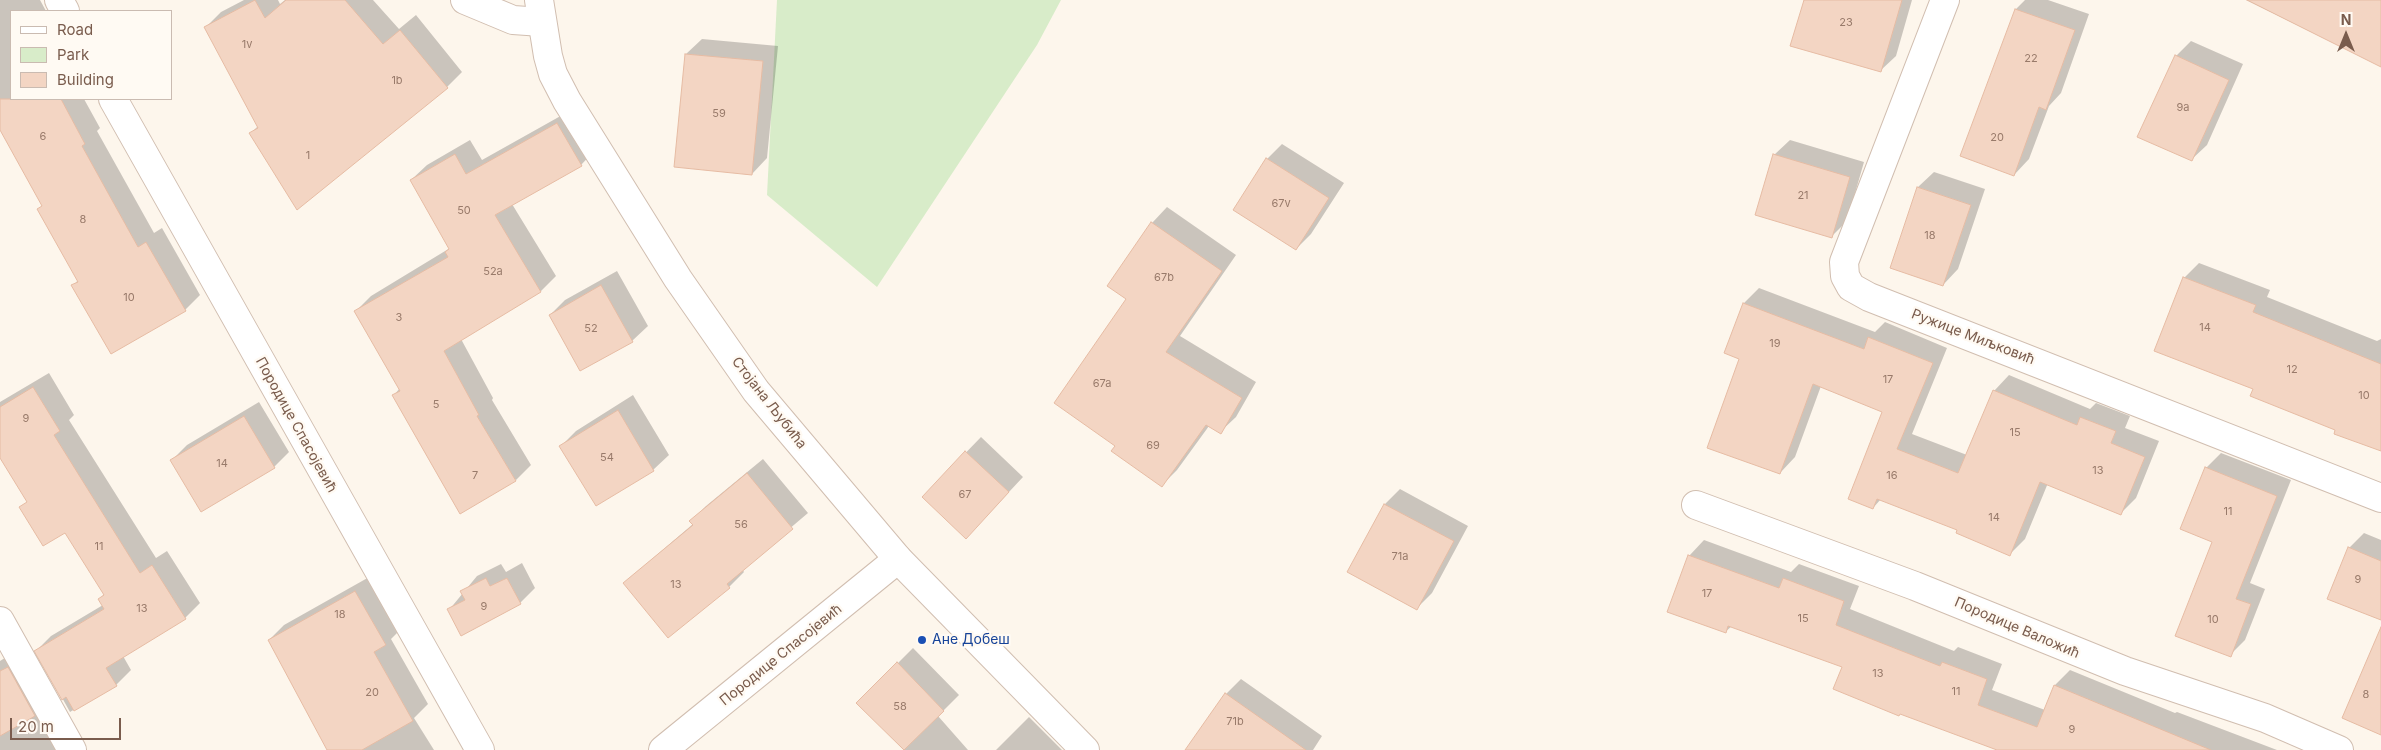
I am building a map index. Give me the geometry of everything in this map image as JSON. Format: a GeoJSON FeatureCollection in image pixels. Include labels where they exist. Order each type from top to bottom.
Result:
{"type":"FeatureCollection","features":[{"type":"Feature","properties":{"kind":"street"},"geometry":{"type":"LineString","coordinates":[[465,0],[513,20],[541,11]]}},
{"type":"Feature","properties":{"kind":"street","name":"Ружице Миљковић"},"geometry":{"type":"LineString","coordinates":[[1944,0],[1844,262],[1845,276],[1851,287],[1869,297],[2381,498]]}},
{"type":"Feature","properties":{"kind":"street","name":"Стојана Љубића"},"geometry":{"type":"LineString","coordinates":[[541,11],[548,56],[553,74],[568,101],[678,279],[756,391],[898,559],[1084,750]]}},
{"type":"Feature","properties":{"kind":"street","name":"Породице Спасојевић"},"geometry":{"type":"LineString","coordinates":[[114,100],[480,750]]}},
{"type":"Feature","properties":{"kind":"street","name":"Породице Валожић"},"geometry":{"type":"LineString","coordinates":[[1696,505],[1915,586],[2125,671],[2265,718],[2339,750]]}},
{"type":"Feature","properties":{"kind":"street","name":"Породице Спасојевић"},"geometry":{"type":"LineString","coordinates":[[663,750],[898,559]]}},
{"type":"Feature","properties":{"kind":"street"},"geometry":{"type":"LineString","coordinates":[[0,621],[72,750]]}},
{"type":"Feature","properties":{"kind":"green space"},"geometry":{"type":"Polygon","coordinates":[[[777,0],[1061,0],[1037,45],[877,287],[767,195],[777,0]]]}},
{"type":"Feature","properties":{"kind":"building"},"geometry":{"type":"Polygon","coordinates":[[[255,0],[265,18],[286,0],[345,0],[383,44],[400,30],[448,88],[297,210],[249,133],[258,128],[204,27],[255,0]]]}},
{"type":"Feature","properties":{"kind":"building"},"geometry":{"type":"Polygon","coordinates":[[[1804,0],[1902,0],[1881,72],[1790,46],[1804,0]]]}},
{"type":"Feature","properties":{"kind":"building"},"geometry":{"type":"Polygon","coordinates":[[[2247,0],[2381,0],[2381,67],[2247,0]]]}},
{"type":"Feature","properties":{"kind":"building"},"geometry":{"type":"Polygon","coordinates":[[[2015,9],[2075,30],[2046,110],[2039,107],[2014,176],[1960,156],[2015,9]]]}},
{"type":"Feature","properties":{"kind":"building"},"geometry":{"type":"Polygon","coordinates":[[[685,54],[763,61],[752,175],[674,167],[685,54]]]}},
{"type":"Feature","properties":{"kind":"building"},"geometry":{"type":"Polygon","coordinates":[[[2175,55],[2229,80],[2192,161],[2137,137],[2175,55]]]}},
{"type":"Feature","properties":{"kind":"building"},"geometry":{"type":"Polygon","coordinates":[[[0,99],[62,100],[85,144],[82,146],[138,247],[146,242],[186,311],[111,354],[71,285],[78,282],[37,209],[42,206],[0,130],[0,99]]]}},
{"type":"Feature","properties":{"kind":"building"},"geometry":{"type":"Polygon","coordinates":[[[557,123],[582,166],[495,215],[541,292],[444,351],[479,415],[477,416],[516,481],[460,514],[392,395],[400,391],[354,311],[448,257],[445,252],[449,249],[410,180],[455,154],[466,174],[557,123]]]}},
{"type":"Feature","properties":{"kind":"building"},"geometry":{"type":"Polygon","coordinates":[[[1773,154],[1850,177],[1832,238],[1755,215],[1773,154]]]}},
{"type":"Feature","properties":{"kind":"building"},"geometry":{"type":"Polygon","coordinates":[[[1266,158],[1329,198],[1296,250],[1233,210],[1266,158]]]}},
{"type":"Feature","properties":{"kind":"building"},"geometry":{"type":"Polygon","coordinates":[[[1917,187],[1971,205],[1943,286],[1890,268],[1917,187]]]}},
{"type":"Feature","properties":{"kind":"building"},"geometry":{"type":"Polygon","coordinates":[[[1151,222],[1222,271],[1166,352],[1242,398],[1221,434],[1206,425],[1162,487],[1111,451],[1115,446],[1054,403],[1126,299],[1107,286],[1151,222]]]}},
{"type":"Feature","properties":{"kind":"building"},"geometry":{"type":"Polygon","coordinates":[[[2183,277],[2256,305],[2253,312],[2381,364],[2381,451],[2334,434],[2335,430],[2250,396],[2253,389],[2154,351],[2183,277]]]}},
{"type":"Feature","properties":{"kind":"building"},"geometry":{"type":"Polygon","coordinates":[[[601,285],[633,342],[580,371],[549,315],[601,285]]]}},
{"type":"Feature","properties":{"kind":"building"},"geometry":{"type":"Polygon","coordinates":[[[1743,303],[1864,349],[1868,337],[1933,363],[1897,449],[1958,473],[1993,390],[2077,425],[2080,417],[2116,431],[2111,443],[2145,457],[2121,515],[2040,482],[2010,556],[1956,533],[1957,530],[1877,499],[1873,509],[1848,499],[1882,412],[1813,384],[1780,474],[1707,448],[1739,359],[1724,353],[1743,303]]]}},
{"type":"Feature","properties":{"kind":"building"},"geometry":{"type":"Polygon","coordinates":[[[33,387],[60,431],[54,435],[140,573],[152,565],[186,619],[106,668],[117,686],[74,711],[66,697],[62,700],[34,651],[104,609],[98,599],[104,595],[65,533],[43,546],[19,507],[27,502],[0,458],[0,407],[33,387]]]}},
{"type":"Feature","properties":{"kind":"building"},"geometry":{"type":"Polygon","coordinates":[[[618,410],[654,471],[596,506],[559,446],[618,410]]]}},
{"type":"Feature","properties":{"kind":"building"},"geometry":{"type":"Polygon","coordinates":[[[244,416],[275,468],[201,512],[170,460],[244,416]]]}},
{"type":"Feature","properties":{"kind":"building"},"geometry":{"type":"Polygon","coordinates":[[[965,451],[1009,492],[966,539],[922,497],[965,451]]]}},
{"type":"Feature","properties":{"kind":"building"},"geometry":{"type":"Polygon","coordinates":[[[2205,467],[2277,496],[2236,599],[2251,604],[2231,657],[2175,636],[2212,542],[2180,529],[2205,467]]]}},
{"type":"Feature","properties":{"kind":"building"},"geometry":{"type":"Polygon","coordinates":[[[747,473],[793,529],[727,584],[730,588],[668,638],[623,583],[693,525],[689,521],[747,473]]]}},
{"type":"Feature","properties":{"kind":"building"},"geometry":{"type":"Polygon","coordinates":[[[1384,504],[1454,541],[1417,610],[1347,572],[1384,504]]]}},
{"type":"Feature","properties":{"kind":"building"},"geometry":{"type":"Polygon","coordinates":[[[2348,547],[2381,561],[2381,620],[2327,599],[2348,547]]]}},
{"type":"Feature","properties":{"kind":"building"},"geometry":{"type":"Polygon","coordinates":[[[1688,555],[1779,588],[1783,578],[1844,601],[1836,625],[1940,666],[1942,662],[1987,679],[1978,705],[2037,727],[2054,685],[2211,750],[1997,750],[1900,714],[1899,716],[1833,689],[1842,667],[1728,626],[1726,633],[1667,612],[1688,555]]]}},
{"type":"Feature","properties":{"kind":"building"},"geometry":{"type":"Polygon","coordinates":[[[486,578],[490,586],[507,578],[521,604],[461,636],[447,609],[465,600],[460,591],[486,578]]]}},
{"type":"Feature","properties":{"kind":"building"},"geometry":{"type":"Polygon","coordinates":[[[355,591],[386,645],[374,652],[413,721],[362,750],[327,750],[268,640],[355,591]]]}},
{"type":"Feature","properties":{"kind":"building"},"geometry":{"type":"Polygon","coordinates":[[[2381,627],[2381,735],[2342,718],[2381,627]]]}},
{"type":"Feature","properties":{"kind":"building"},"geometry":{"type":"Polygon","coordinates":[[[897,662],[944,711],[904,750],[856,703],[897,662]]]}},
{"type":"Feature","properties":{"kind":"building"},"geometry":{"type":"Polygon","coordinates":[[[8,667],[35,716],[0,736],[0,671],[8,667]]]}},
{"type":"Feature","properties":{"kind":"building"},"geometry":{"type":"Polygon","coordinates":[[[1225,693],[1306,750],[1185,750],[1225,693]]]}},
{"type":"Feature","properties":{"kind":"place","name":"Ане Добеш"},"geometry":{"type":"Point","coordinates":[922,640]}}]}
